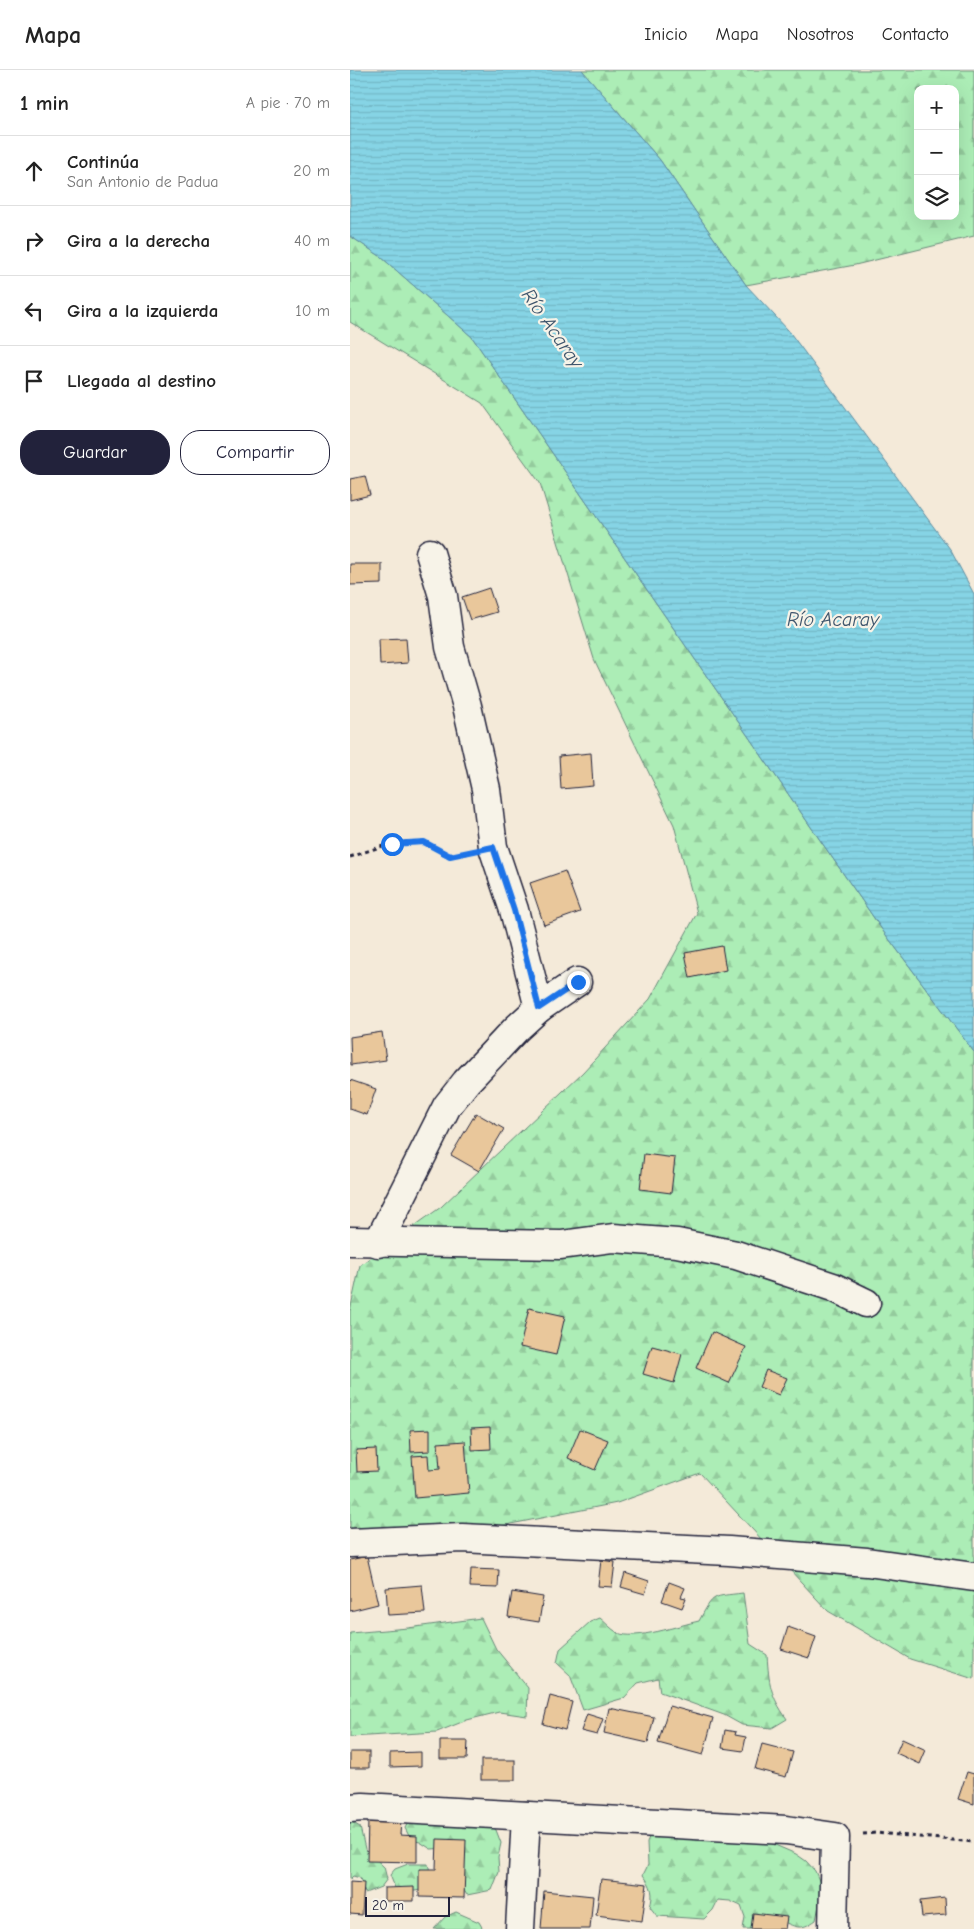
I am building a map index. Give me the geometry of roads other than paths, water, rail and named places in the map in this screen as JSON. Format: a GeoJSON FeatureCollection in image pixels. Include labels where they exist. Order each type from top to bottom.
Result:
{"type":"FeatureCollection","features":[{"type":"Feature","properties":{"kind":"street"},"geometry":{"type":"LineString","coordinates":[[430,553],[443,596],[450,647],[467,706],[486,789],[493,847],[514,910],[539,1008]]}},
{"type":"Feature","properties":{"kind":"street"},"geometry":{"type":"LineString","coordinates":[[378,1243],[447,1106],[490,1054],[539,1008],[578,982]]}},
{"type":"Feature","properties":{"kind":"street"},"geometry":{"type":"LineString","coordinates":[[350,1241],[561,1246],[613,1238],[677,1242],[736,1255],[832,1287],[866,1302]]}},
{"type":"Feature","properties":{"kind":"street"},"geometry":{"type":"LineString","coordinates":[[350,1543],[462,1538],[730,1551],[867,1562],[974,1577]]}},
{"type":"Feature","properties":{"kind":"street"},"geometry":{"type":"LineString","coordinates":[[350,1808],[786,1830],[835,1837],[833,1929]]}},
{"type":"Feature","properties":{"kind":"street"},"geometry":{"type":"LineString","coordinates":[[520,1929],[526,1816]]}},
{"type":"Feature","properties":{"kind":"water","name":"Río Acaray"},"geometry":{"type":"Polygon","coordinates":[[[350,70],[582,70],[660,160],[746,285],[788,330],[950,549],[974,594],[974,1052],[883,931],[472,337],[380,256],[350,236],[350,70]]]}}]}
